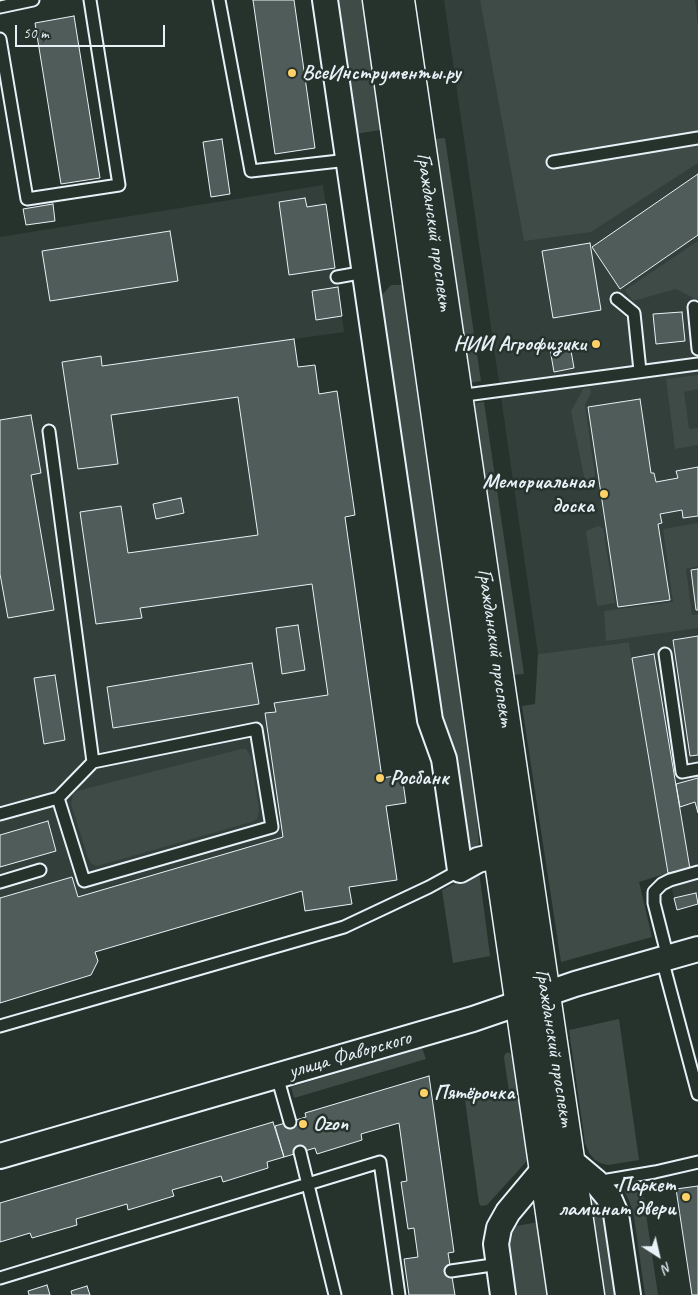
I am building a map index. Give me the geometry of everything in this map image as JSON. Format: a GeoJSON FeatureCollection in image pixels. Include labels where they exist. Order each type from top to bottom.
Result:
{"type":"FeatureCollection","features":[{"type":"Feature","properties":{"kind":"main road","name":"Гражданский проспект"},"geometry":{"type":"LineString","coordinates":[[378,0],[562,1295]]}},
{"type":"Feature","properties":{"kind":"main road","name":"Гражданский проспект"},"geometry":{"type":"LineString","coordinates":[[400,0],[590,1295]]}},
{"type":"Feature","properties":{"kind":"street"},"geometry":{"type":"LineString","coordinates":[[325,0],[430,720],[444,759],[460,870],[478,860],[498,855]]}},
{"type":"Feature","properties":{"kind":"street","name":"улица Фаворского"},"geometry":{"type":"LineString","coordinates":[[0,1156],[473,1019],[575,984],[698,949]]}},
{"type":"Feature","properties":{"kind":"street"},"geometry":{"type":"LineString","coordinates":[[571,1161],[596,1182],[609,1198],[616,1214],[628,1295]]}},
{"type":"Feature","properties":{"kind":"street"},"geometry":{"type":"LineString","coordinates":[[503,1295],[496,1244],[499,1228],[508,1212],[544,1169]]}},
{"type":"Feature","properties":{"kind":"lane"},"geometry":{"type":"LineString","coordinates":[[0,7],[33,0]]}},
{"type":"Feature","properties":{"kind":"lane"},"geometry":{"type":"LineString","coordinates":[[0,39],[27,199],[119,185],[90,0]]}},
{"type":"Feature","properties":{"kind":"lane"},"geometry":{"type":"LineString","coordinates":[[219,0],[251,171],[348,160]]}},
{"type":"Feature","properties":{"kind":"lane"},"geometry":{"type":"LineString","coordinates":[[553,162],[698,138]]}},
{"type":"Feature","properties":{"kind":"lane"},"geometry":{"type":"LineString","coordinates":[[337,277],[365,272]]}},
{"type":"Feature","properties":{"kind":"lane"},"geometry":{"type":"LineString","coordinates":[[617,300],[634,313],[640,371]]}},
{"type":"Feature","properties":{"kind":"lane"},"geometry":{"type":"LineString","coordinates":[[694,307],[698,349]]}},
{"type":"Feature","properties":{"kind":"lane"},"geometry":{"type":"LineString","coordinates":[[458,396],[698,364]]}},
{"type":"Feature","properties":{"kind":"lane"},"geometry":{"type":"LineString","coordinates":[[49,431],[93,762]]}},
{"type":"Feature","properties":{"kind":"lane"},"geometry":{"type":"LineString","coordinates":[[665,654],[682,772],[698,768]]}},
{"type":"Feature","properties":{"kind":"lane"},"geometry":{"type":"LineString","coordinates":[[0,814],[58,798],[93,762],[256,729],[272,828],[84,881],[58,798]]}},
{"type":"Feature","properties":{"kind":"lane"},"geometry":{"type":"LineString","coordinates":[[0,882],[40,870]]}},
{"type":"Feature","properties":{"kind":"lane"},"geometry":{"type":"LineString","coordinates":[[0,1026],[344,926],[429,887],[460,870]]}},
{"type":"Feature","properties":{"kind":"lane"},"geometry":{"type":"LineString","coordinates":[[698,872],[670,880],[662,884],[654,892],[654,903],[665,958],[698,1094]]}},
{"type":"Feature","properties":{"kind":"lane"},"geometry":{"type":"LineString","coordinates":[[277,1076],[290,1122]]}},
{"type":"Feature","properties":{"kind":"lane"},"geometry":{"type":"LineString","coordinates":[[300,1152],[335,1295]]}},
{"type":"Feature","properties":{"kind":"lane"},"geometry":{"type":"LineString","coordinates":[[0,1278],[380,1162],[402,1278],[399,1295]]}},
{"type":"Feature","properties":{"kind":"lane"},"geometry":{"type":"LineString","coordinates":[[596,1182],[655,1172],[698,1162]]}},
{"type":"Feature","properties":{"kind":"lane"},"geometry":{"type":"LineString","coordinates":[[451,1271],[499,1264]]}},
{"type":"Feature","properties":{"kind":"shaded area"},"geometry":{"type":"Polygon","coordinates":[[[336,0],[367,0],[386,129],[355,134],[336,0]]]}},
{"type":"Feature","properties":{"kind":"shaded area","name":"НИИ Агрофизики"},"geometry":{"type":"Polygon","coordinates":[[[444,0],[698,0],[698,904],[677,910],[668,873],[629,642],[538,654],[444,0]]]}},
{"type":"Feature","properties":{"kind":"shaded area"},"geometry":{"type":"Polygon","coordinates":[[[480,0],[695,0],[698,25],[698,163],[591,232],[524,241],[480,0]]]}},
{"type":"Feature","properties":{"kind":"shaded area"},"geometry":{"type":"Polygon","coordinates":[[[445,138],[481,381],[469,383],[433,139],[445,138]]]}},
{"type":"Feature","properties":{"kind":"shaded area"},"geometry":{"type":"Polygon","coordinates":[[[323,185],[344,332],[294,339],[298,367],[315,365],[319,394],[337,391],[355,515],[345,517],[382,777],[402,775],[406,803],[386,806],[397,880],[349,887],[352,904],[305,911],[301,892],[95,952],[98,961],[0,1003],[0,237],[323,185]]]}},
{"type":"Feature","properties":{"kind":"shaded area"},"geometry":{"type":"Polygon","coordinates":[[[698,241],[698,300],[676,289],[633,301],[625,290],[698,241]]]}},
{"type":"Feature","properties":{"kind":"shaded area"},"geometry":{"type":"Polygon","coordinates":[[[391,285],[407,285],[478,777],[477,821],[479,842],[473,850],[468,850],[440,717],[379,298],[391,285]]]}},
{"type":"Feature","properties":{"kind":"shaded area"},"geometry":{"type":"Polygon","coordinates":[[[698,375],[698,389],[684,392],[689,429],[698,428],[698,445],[675,449],[666,379],[698,375]]]}},
{"type":"Feature","properties":{"kind":"shaded area"},"geometry":{"type":"Polygon","coordinates":[[[584,388],[590,388],[591,393],[585,405],[595,476],[593,480],[586,481],[571,411],[584,388]]]}},
{"type":"Feature","properties":{"kind":"shaded area"},"geometry":{"type":"Polygon","coordinates":[[[484,402],[524,674],[512,675],[472,403],[484,402]]]}},
{"type":"Feature","properties":{"kind":"shaded area"},"geometry":{"type":"Polygon","coordinates":[[[698,523],[698,566],[686,569],[692,615],[698,614],[698,628],[606,641],[604,611],[673,602],[663,529],[698,523]]]}},
{"type":"Feature","properties":{"kind":"shaded area"},"geometry":{"type":"Polygon","coordinates":[[[598,526],[603,528],[615,603],[597,606],[586,531],[598,526]]]}},
{"type":"Feature","properties":{"kind":"shaded area"},"geometry":{"type":"Polygon","coordinates":[[[629,642],[668,873],[639,882],[652,937],[561,962],[522,706],[535,704],[538,654],[629,642]]]}},
{"type":"Feature","properties":{"kind":"shaded area"},"geometry":{"type":"Polygon","coordinates":[[[246,749],[251,757],[259,810],[257,819],[101,865],[96,866],[91,863],[71,804],[73,794],[77,791],[246,749]]]}},
{"type":"Feature","properties":{"kind":"shaded area"},"geometry":{"type":"Polygon","coordinates":[[[479,871],[490,956],[453,963],[442,890],[479,871]]]}},
{"type":"Feature","properties":{"kind":"shaded area"},"geometry":{"type":"Polygon","coordinates":[[[619,1019],[639,1160],[608,1165],[595,1160],[589,1153],[585,1143],[569,1030],[619,1019]]]}},
{"type":"Feature","properties":{"kind":"shaded area"},"geometry":{"type":"Polygon","coordinates":[[[422,1048],[426,1059],[294,1098],[291,1087],[422,1048]]]}},
{"type":"Feature","properties":{"kind":"shaded area"},"geometry":{"type":"Polygon","coordinates":[[[508,1052],[514,1057],[528,1153],[526,1162],[487,1205],[481,1206],[479,1203],[465,1100],[509,1091],[504,1058],[508,1052]]]}},
{"type":"Feature","properties":{"kind":"shaded area"},"geometry":{"type":"Polygon","coordinates":[[[642,1187],[658,1295],[645,1295],[634,1217],[624,1190],[642,1187]]]}},
{"type":"Feature","properties":{"kind":"shaded area"},"geometry":{"type":"Polygon","coordinates":[[[591,1196],[597,1199],[603,1206],[618,1295],[599,1295],[587,1199],[591,1196]]]}},
{"type":"Feature","properties":{"kind":"shaded area"},"geometry":{"type":"Polygon","coordinates":[[[538,1222],[548,1295],[513,1295],[507,1252],[511,1227],[538,1222]]]}},
{"type":"Feature","properties":{"kind":"building"},"geometry":{"type":"Polygon","coordinates":[[[253,0],[294,0],[315,148],[275,154],[253,0]]]}},
{"type":"Feature","properties":{"kind":"building"},"geometry":{"type":"Polygon","coordinates":[[[74,16],[100,178],[61,184],[35,23],[74,16]]]}},
{"type":"Feature","properties":{"kind":"building"},"geometry":{"type":"Polygon","coordinates":[[[222,139],[230,194],[211,197],[203,142],[222,139]]]}},
{"type":"Feature","properties":{"kind":"building"},"geometry":{"type":"Polygon","coordinates":[[[698,174],[698,235],[620,289],[592,247],[698,174]]]}},
{"type":"Feature","properties":{"kind":"building"},"geometry":{"type":"Polygon","coordinates":[[[305,198],[307,207],[326,204],[335,268],[289,275],[279,202],[305,198]]]}},
{"type":"Feature","properties":{"kind":"building"},"geometry":{"type":"Polygon","coordinates":[[[53,204],[55,221],[26,225],[23,209],[53,204]]]}},
{"type":"Feature","properties":{"kind":"building"},"geometry":{"type":"Polygon","coordinates":[[[170,231],[178,281],[50,301],[42,251],[170,231]]]}},
{"type":"Feature","properties":{"kind":"building"},"geometry":{"type":"Polygon","coordinates":[[[590,243],[601,310],[553,318],[542,251],[590,243]]]}},
{"type":"Feature","properties":{"kind":"building"},"geometry":{"type":"Polygon","coordinates":[[[338,287],[342,316],[316,320],[312,291],[338,287]]]}},
{"type":"Feature","properties":{"kind":"building"},"geometry":{"type":"Polygon","coordinates":[[[682,312],[685,341],[656,344],[653,314],[682,312]]]}},
{"type":"Feature","properties":{"kind":"building"},"geometry":{"type":"Polygon","coordinates":[[[294,339],[298,367],[315,365],[319,394],[337,391],[355,515],[345,517],[382,778],[402,775],[406,803],[386,806],[397,880],[349,887],[352,904],[305,911],[302,891],[95,952],[98,961],[91,975],[0,1003],[0,898],[72,877],[78,897],[283,837],[265,713],[276,712],[274,703],[328,695],[312,584],[140,608],[142,618],[96,624],[80,512],[121,506],[128,553],[258,535],[238,397],[111,415],[118,464],[78,469],[62,362],[101,356],[102,366],[294,339]]]}},
{"type":"Feature","properties":{"kind":"building"},"geometry":{"type":"Polygon","coordinates":[[[570,345],[574,368],[554,372],[550,349],[570,345]]]}},
{"type":"Feature","properties":{"kind":"building"},"geometry":{"type":"Polygon","coordinates":[[[640,399],[651,473],[654,473],[656,482],[678,478],[676,471],[698,467],[698,516],[683,518],[682,510],[660,514],[662,523],[658,524],[670,600],[618,607],[588,407],[640,399]]]}},
{"type":"Feature","properties":{"kind":"building"},"geometry":{"type":"Polygon","coordinates":[[[31,415],[41,473],[31,475],[54,610],[8,618],[0,574],[0,420],[31,415]]]}},
{"type":"Feature","properties":{"kind":"building"},"geometry":{"type":"Polygon","coordinates":[[[181,498],[184,513],[156,519],[153,504],[181,498]]]}},
{"type":"Feature","properties":{"kind":"building"},"geometry":{"type":"Polygon","coordinates":[[[698,569],[698,610],[696,610],[691,570],[698,569]]]}},
{"type":"Feature","properties":{"kind":"building"},"geometry":{"type":"Polygon","coordinates":[[[298,625],[305,670],[282,674],[276,628],[298,625]]]}},
{"type":"Feature","properties":{"kind":"building"},"geometry":{"type":"Polygon","coordinates":[[[698,636],[698,755],[690,756],[673,640],[698,636]]]}},
{"type":"Feature","properties":{"kind":"building"},"geometry":{"type":"Polygon","coordinates":[[[654,654],[690,869],[668,873],[632,658],[654,654]]]}},
{"type":"Feature","properties":{"kind":"building"},"geometry":{"type":"Polygon","coordinates":[[[252,663],[259,704],[113,728],[107,687],[252,663]]]}},
{"type":"Feature","properties":{"kind":"building"},"geometry":{"type":"Polygon","coordinates":[[[55,675],[65,740],[44,744],[34,678],[55,675]]]}},
{"type":"Feature","properties":{"kind":"building"},"geometry":{"type":"Polygon","coordinates":[[[698,778],[698,813],[695,802],[680,807],[676,784],[698,778]]]}},
{"type":"Feature","properties":{"kind":"building"},"geometry":{"type":"Polygon","coordinates":[[[48,821],[56,851],[0,867],[0,835],[48,821]]]}},
{"type":"Feature","properties":{"kind":"building"},"geometry":{"type":"Polygon","coordinates":[[[696,893],[698,904],[677,910],[674,898],[696,893]]]}},
{"type":"Feature","properties":{"kind":"building"},"geometry":{"type":"Polygon","coordinates":[[[429,1076],[454,1252],[448,1253],[455,1295],[409,1295],[404,1259],[418,1257],[414,1228],[408,1229],[401,1182],[407,1181],[399,1123],[361,1134],[362,1140],[317,1154],[315,1148],[284,1157],[275,1126],[306,1117],[305,1113],[429,1076]]]}},
{"type":"Feature","properties":{"kind":"building"},"geometry":{"type":"Polygon","coordinates":[[[273,1122],[284,1157],[267,1162],[268,1168],[223,1182],[221,1176],[172,1190],[174,1196],[128,1210],[127,1204],[76,1219],[77,1225],[32,1238],[30,1233],[0,1242],[0,1203],[273,1122]]]}},
{"type":"Feature","properties":{"kind":"building"},"geometry":{"type":"Polygon","coordinates":[[[698,1186],[698,1295],[692,1295],[676,1189],[698,1186]]]}},
{"type":"Feature","properties":{"kind":"building"},"geometry":{"type":"Polygon","coordinates":[[[47,1285],[50,1295],[29,1295],[28,1291],[47,1285]]]}},
{"type":"Feature","properties":{"kind":"building"},"geometry":{"type":"Polygon","coordinates":[[[87,1286],[90,1295],[72,1295],[71,1291],[87,1286]]]}},
{"type":"Feature","properties":{"kind":"place","name":"ВсеИнструменты.ру"},"geometry":{"type":"Point","coordinates":[292,73]}},
{"type":"Feature","properties":{"kind":"place","name":"НИИ Агрофизики"},"geometry":{"type":"Point","coordinates":[596,344]}},
{"type":"Feature","properties":{"kind":"place","name":"Мемориальная доска"},"geometry":{"type":"Point","coordinates":[604,494]}},
{"type":"Feature","properties":{"kind":"place","name":"Росбанк"},"geometry":{"type":"Point","coordinates":[380,778]}},
{"type":"Feature","properties":{"kind":"place","name":"Пятёрочка"},"geometry":{"type":"Point","coordinates":[424,1093]}},
{"type":"Feature","properties":{"kind":"place","name":"Ozon"},"geometry":{"type":"Point","coordinates":[303,1124]}},
{"type":"Feature","properties":{"kind":"place","name":"Паркет ламинат двери"},"geometry":{"type":"Point","coordinates":[686,1197]}}]}
